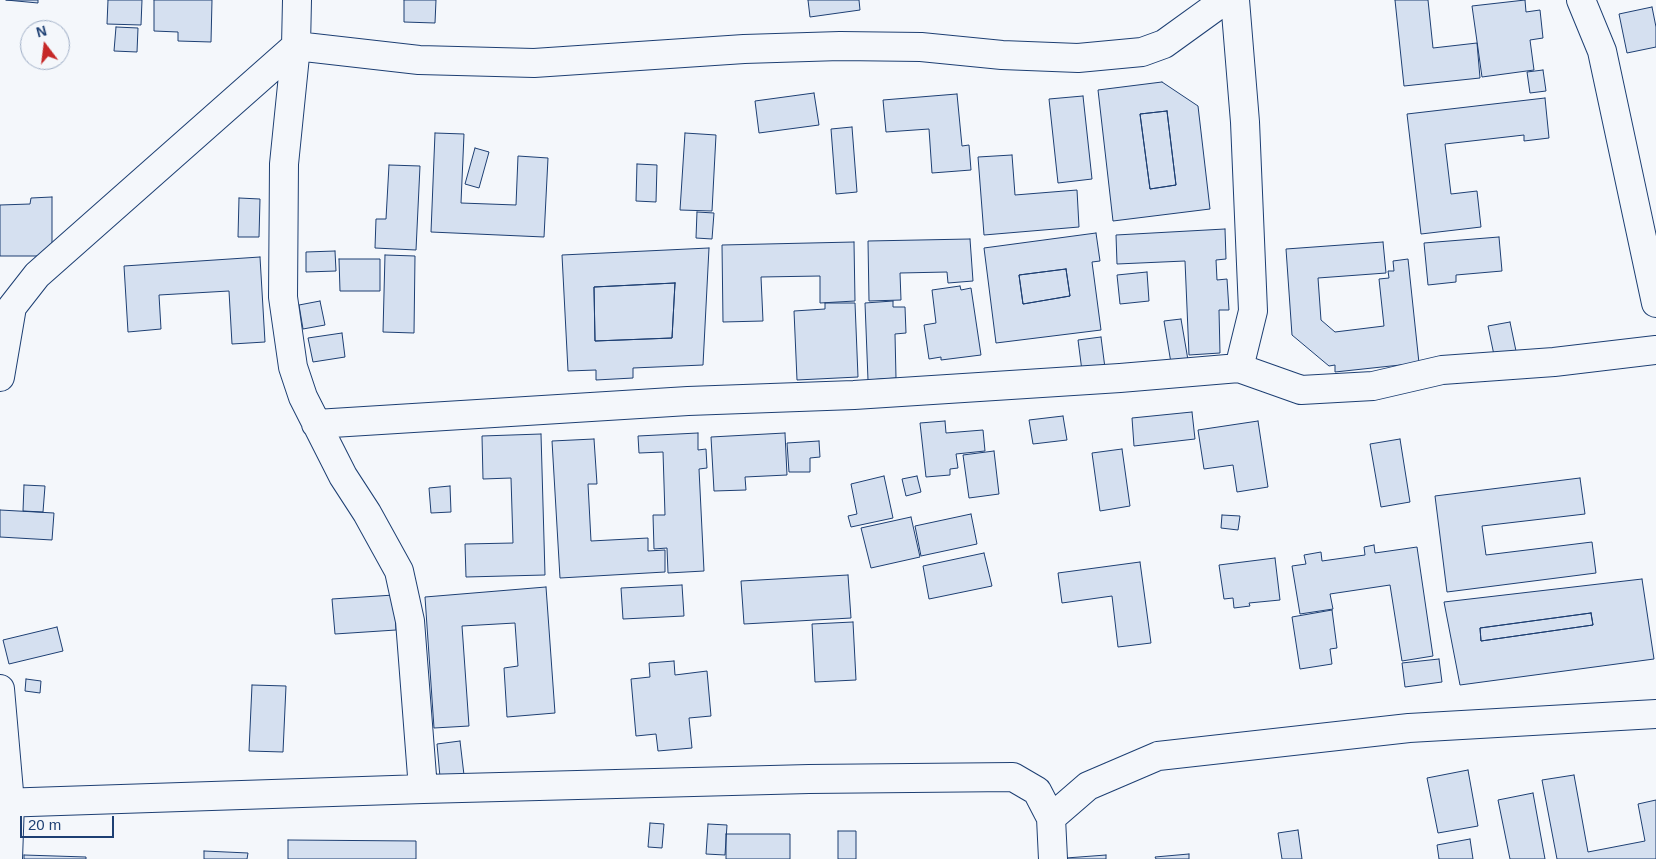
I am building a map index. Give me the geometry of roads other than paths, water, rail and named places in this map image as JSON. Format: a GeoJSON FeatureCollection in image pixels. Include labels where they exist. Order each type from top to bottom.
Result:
{"type":"FeatureCollection","features":[{"type":"Feature","properties":{"kind":"street"},"geometry":{"type":"LineString","coordinates":[[297,0],[296,46],[284,164],[283,297],[293,367],[303,397],[342,476],[367,513],[399,570],[410,621],[423,789]]}},
{"type":"Feature","properties":{"kind":"street"},"geometry":{"type":"LineString","coordinates":[[0,378],[12,307],[37,275],[296,46],[419,60],[534,63],[744,49],[840,46],[921,47],[1002,55],[1078,58],[1142,52],[1164,44],[1225,0]]}},
{"type":"Feature","properties":{"kind":"street"},"geometry":{"type":"LineString","coordinates":[[1235,0],[1246,122],[1253,311],[1239,368]]}},
{"type":"Feature","properties":{"kind":"street"},"geometry":{"type":"LineString","coordinates":[[1582,0],[1602,51],[1656,302]]}},
{"type":"Feature","properties":{"kind":"street"},"geometry":{"type":"LineString","coordinates":[[316,424],[688,401],[854,395],[1120,378],[1239,368],[1301,390],[1373,386],[1442,370],[1554,362],[1656,350]]}},
{"type":"Feature","properties":{"kind":"street"},"geometry":{"type":"LineString","coordinates":[[0,689],[8,859]]}},
{"type":"Feature","properties":{"kind":"street"},"geometry":{"type":"LineString","coordinates":[[1051,818],[1088,786],[1158,756],[1410,728],[1656,714]]}},
{"type":"Feature","properties":{"kind":"street"},"geometry":{"type":"LineString","coordinates":[[5,803],[423,789],[809,779],[1013,777],[1037,791],[1051,818],[1053,859]]}}]}
